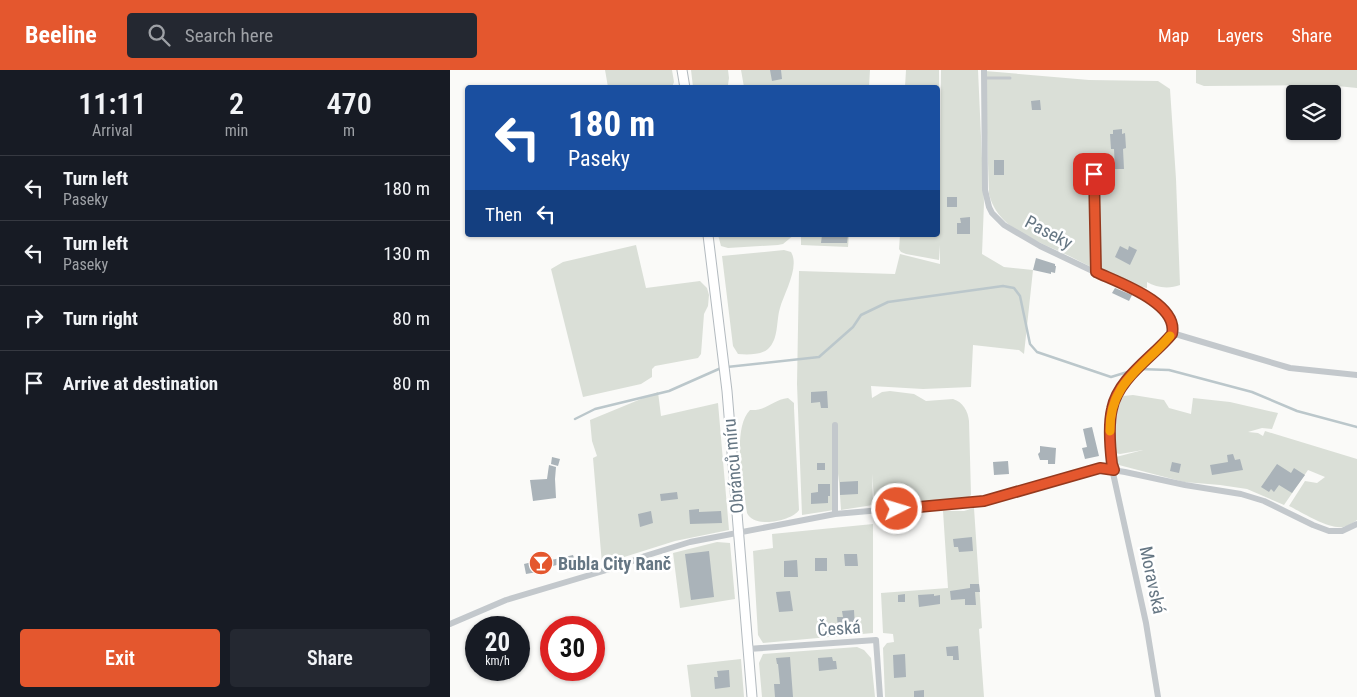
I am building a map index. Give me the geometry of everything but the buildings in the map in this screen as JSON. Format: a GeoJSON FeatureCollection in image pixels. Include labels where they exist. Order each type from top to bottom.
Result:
{"type":"FeatureCollection","features":[{"type":"Feature","properties":{"kind":"main road"},"geometry":{"type":"LineString","coordinates":[[682,70],[684,85]]}},
{"type":"Feature","properties":{"kind":"main road","name":"Obránců míru"},"geometry":{"type":"LineString","coordinates":[[708,237],[722,345],[752,697]]}},
{"type":"Feature","properties":{"kind":"street","name":"Paseky"},"geometry":{"type":"LineString","coordinates":[[984,70],[985,190],[992,213],[1004,225],[1040,246],[1137,290],[1156,303],[1170,319],[1173,327],[1172,334]]}},
{"type":"Feature","properties":{"kind":"street"},"geometry":{"type":"LineString","coordinates":[[1114,470],[1111,457],[1111,410],[1120,391],[1135,372],[1172,334],[1290,368],[1357,375]]}},
{"type":"Feature","properties":{"kind":"street"},"geometry":{"type":"LineString","coordinates":[[835,425],[835,514]]}},
{"type":"Feature","properties":{"kind":"street"},"geometry":{"type":"LineString","coordinates":[[450,624],[498,603],[620,566],[669,548],[739,532],[835,514],[984,501],[1100,468],[1241,494],[1264,501],[1318,528],[1329,531],[1342,531],[1357,524]]}},
{"type":"Feature","properties":{"kind":"street","name":"Moravská"},"geometry":{"type":"LineString","coordinates":[[1114,470],[1146,623],[1158,697]]}},
{"type":"Feature","properties":{"kind":"street","name":"Česká"},"geometry":{"type":"LineString","coordinates":[[748,650],[876,640],[880,697]]}},
{"type":"Feature","properties":{"kind":"lane"},"geometry":{"type":"LineString","coordinates":[[984,78],[1010,78]]}},
{"type":"Feature","properties":{"kind":"lane"},"geometry":{"type":"LineString","coordinates":[[1094,174],[1096,272]]}},
{"type":"Feature","properties":{"kind":"shaded area"},"geometry":{"type":"Polygon","coordinates":[[[605,70],[672,70],[674,82],[673,85],[608,85],[605,70]]]}},
{"type":"Feature","properties":{"kind":"shaded area"},"geometry":{"type":"Polygon","coordinates":[[[691,70],[728,70],[728,85],[693,85],[691,70]]]}},
{"type":"Feature","properties":{"kind":"shaded area"},"geometry":{"type":"Polygon","coordinates":[[[741,70],[870,70],[869,85],[744,85],[741,70]]]}},
{"type":"Feature","properties":{"kind":"shaded area"},"geometry":{"type":"Polygon","coordinates":[[[906,70],[939,70],[939,85],[905,85],[906,70]]]}},
{"type":"Feature","properties":{"kind":"shaded area"},"geometry":{"type":"Polygon","coordinates":[[[941,70],[978,70],[984,203],[982,254],[1004,267],[1033,270],[1024,354],[1019,350],[973,345],[971,387],[923,389],[871,386],[872,398],[882,392],[890,391],[914,394],[926,401],[953,399],[962,405],[966,410],[969,421],[971,495],[968,498],[879,504],[874,498],[872,474],[873,505],[841,510],[832,425],[834,510],[802,515],[797,384],[799,271],[895,274],[900,254],[940,264],[940,245],[939,260],[906,254],[899,249],[900,237],[940,237],[941,70]]]}},
{"type":"Feature","properties":{"kind":"shaded area"},"geometry":{"type":"Polygon","coordinates":[[[1196,70],[1357,70],[1357,88],[1341,85],[1204,86],[1196,83],[1196,70]]]}},
{"type":"Feature","properties":{"kind":"shaded area"},"geometry":{"type":"Polygon","coordinates":[[[985,71],[1089,80],[1158,81],[1170,89],[1180,285],[1163,287],[1147,282],[1147,288],[1126,282],[1027,237],[1001,217],[989,194],[985,71]]]}},
{"type":"Feature","properties":{"kind":"shaded area"},"geometry":{"type":"Polygon","coordinates":[[[719,237],[792,237],[783,244],[778,245],[728,248],[721,246],[719,237]]]}},
{"type":"Feature","properties":{"kind":"shaded area"},"geometry":{"type":"Polygon","coordinates":[[[801,237],[849,237],[848,247],[801,245],[801,237]]]}},
{"type":"Feature","properties":{"kind":"shaded area"},"geometry":{"type":"Polygon","coordinates":[[[636,245],[646,288],[700,281],[707,288],[709,295],[708,306],[704,314],[701,354],[698,358],[655,366],[652,369],[652,377],[641,384],[583,397],[551,269],[563,262],[636,245]]]}},
{"type":"Feature","properties":{"kind":"shaded area"},"geometry":{"type":"Polygon","coordinates":[[[784,250],[791,252],[794,265],[780,308],[777,330],[772,345],[762,352],[738,354],[733,346],[722,256],[784,250]]]}},
{"type":"Feature","properties":{"kind":"shaded area"},"geometry":{"type":"Polygon","coordinates":[[[658,392],[661,416],[718,403],[729,530],[675,541],[602,564],[593,458],[597,456],[592,441],[590,420],[658,392]]]}},
{"type":"Feature","properties":{"kind":"shaded area"},"geometry":{"type":"Polygon","coordinates":[[[1133,395],[1164,400],[1169,408],[1191,414],[1193,398],[1230,402],[1278,413],[1272,429],[1262,428],[1248,432],[1258,433],[1263,436],[1265,431],[1357,459],[1357,520],[1343,527],[1330,526],[1289,506],[1305,481],[1317,483],[1325,477],[1308,470],[1284,505],[1247,489],[1184,482],[1115,464],[1116,457],[1143,450],[1120,454],[1115,453],[1113,423],[1116,409],[1123,396],[1133,395]]]}},
{"type":"Feature","properties":{"kind":"shaded area"},"geometry":{"type":"Polygon","coordinates":[[[788,398],[794,403],[799,510],[795,514],[781,520],[773,522],[757,521],[747,513],[740,460],[741,431],[744,419],[750,410],[761,409],[788,398]]]}},
{"type":"Feature","properties":{"kind":"shaded area"},"geometry":{"type":"Polygon","coordinates":[[[974,508],[982,628],[979,629],[984,697],[885,697],[883,648],[887,643],[894,642],[893,634],[883,633],[881,593],[948,588],[943,511],[964,511],[974,508]]]}},
{"type":"Feature","properties":{"kind":"shaded area"},"geometry":{"type":"Polygon","coordinates":[[[873,524],[873,633],[763,643],[758,635],[753,551],[773,548],[772,534],[873,524]]]}},
{"type":"Feature","properties":{"kind":"shaded area"},"geometry":{"type":"Polygon","coordinates":[[[717,542],[730,543],[735,599],[680,608],[673,553],[717,542]]]}},
{"type":"Feature","properties":{"kind":"shaded area"},"geometry":{"type":"Polygon","coordinates":[[[857,647],[864,650],[871,658],[875,697],[762,697],[759,663],[763,654],[857,647]]]}},
{"type":"Feature","properties":{"kind":"shaded area"},"geometry":{"type":"Polygon","coordinates":[[[741,659],[744,697],[691,697],[687,665],[741,659]]]}},
{"type":"Feature","properties":{"kind":"waterway"},"geometry":{"type":"LineString","coordinates":[[727,367],[819,357],[853,327],[861,315],[888,302],[1003,286],[1014,288],[1020,296],[1030,344],[1037,352],[1111,377],[1134,370]]}},
{"type":"Feature","properties":{"kind":"waterway"},"geometry":{"type":"LineString","coordinates":[[575,419],[595,409],[669,391],[721,368]]}},
{"type":"Feature","properties":{"kind":"waterway"},"geometry":{"type":"LineString","coordinates":[[1139,369],[1169,370],[1252,392],[1297,411],[1357,427]]}},
{"type":"Feature","properties":{"kind":"slow traffic"},"geometry":{"type":"LineString","coordinates":[[1110,431],[1111,410],[1124,384],[1170,336]]}},
{"type":"Feature","properties":{"kind":"place","name":"Bubla City Ranč"},"geometry":{"type":"Point","coordinates":[541,563]}},
{"type":"Feature","properties":{"kind":"route"},"geometry":{"type":"LineString","coordinates":[[897,509],[984,501],[1064,480],[1100,468],[1114,470],[1112,464],[1110,420],[1111,410],[1116,397],[1124,384],[1172,334],[1173,327],[1168,316],[1156,303],[1137,290],[1096,272],[1094,174]]}}]}
